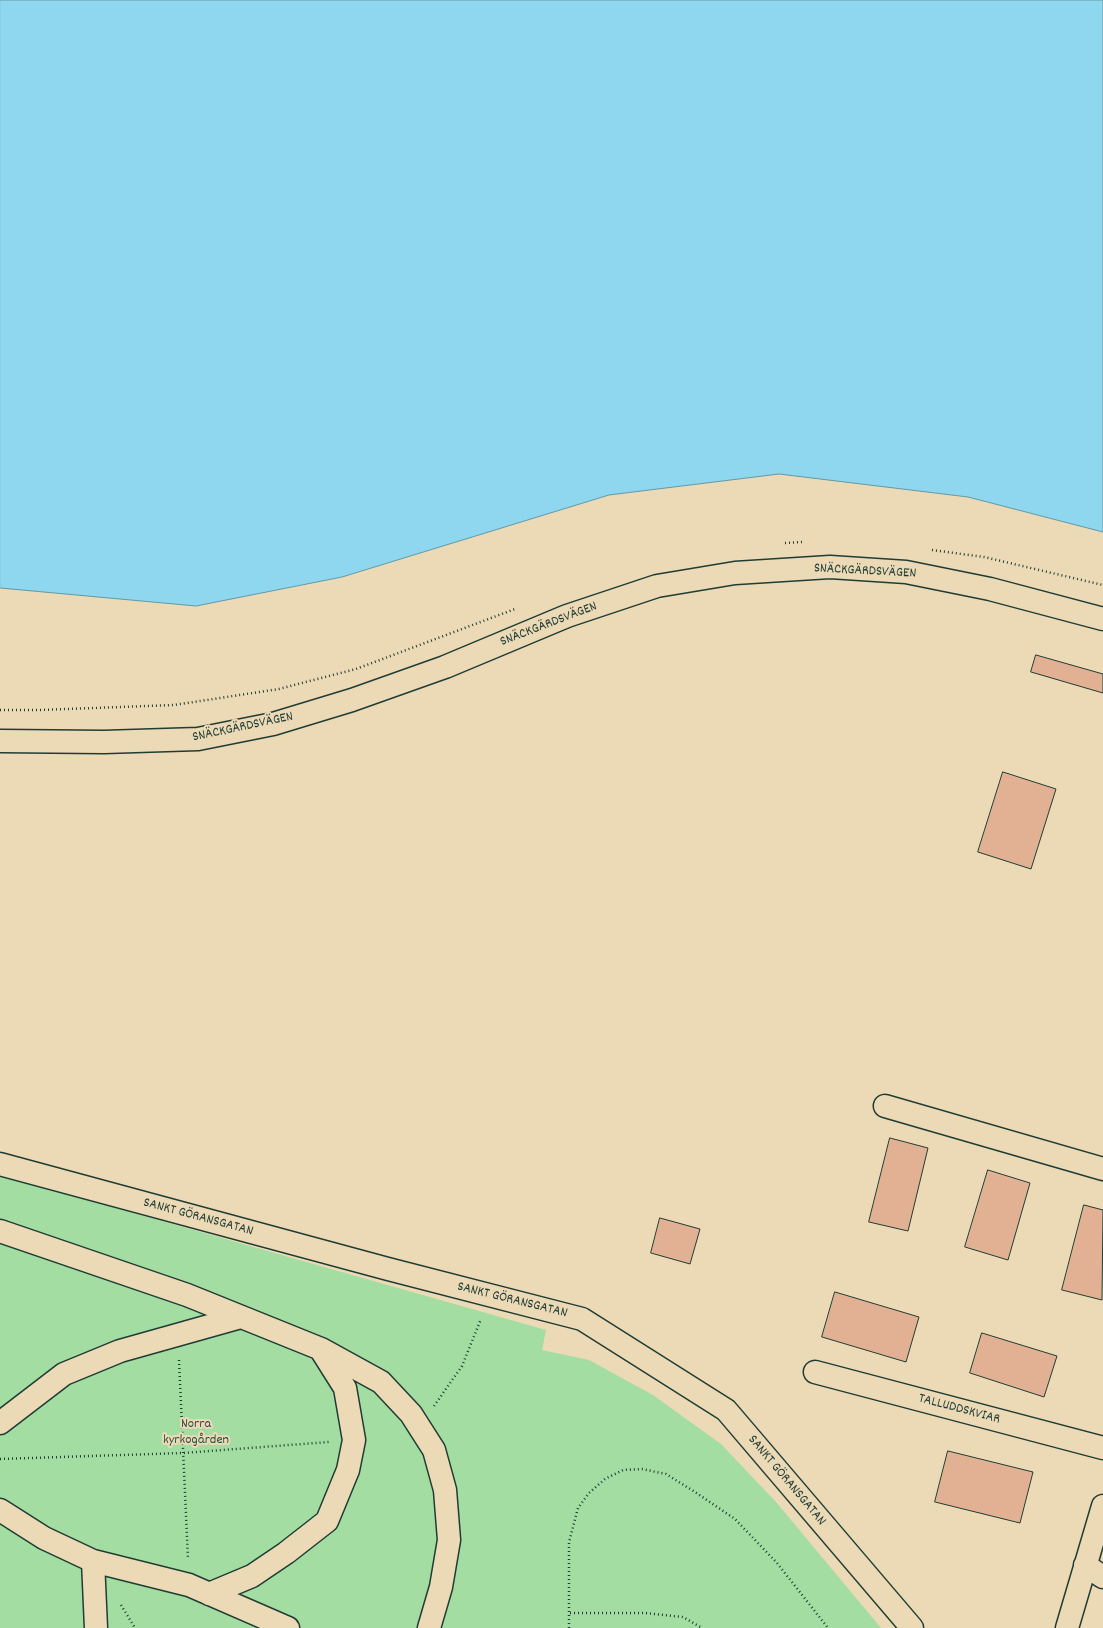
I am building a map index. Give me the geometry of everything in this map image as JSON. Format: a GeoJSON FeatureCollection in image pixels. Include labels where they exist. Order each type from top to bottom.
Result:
{"type":"FeatureCollection","features":[{"type":"Feature","properties":{"kind":"street","name":"SNÄCKGÄRDSVÄGEN"},"geometry":{"type":"LineString","coordinates":[[0,741],[104,742],[198,739],[273,724],[352,700],[445,667],[567,616],[657,586],[735,572],[830,567],[906,572],[990,589],[1103,619]]}},
{"type":"Feature","properties":{"kind":"street"},"geometry":{"type":"LineString","coordinates":[[884,1106],[1103,1169]]}},
{"type":"Feature","properties":{"kind":"street","name":"SANKT GÖRANSGATAN"},"geometry":{"type":"LineString","coordinates":[[0,1164],[388,1269],[582,1319],[726,1410],[912,1628]]}},
{"type":"Feature","properties":{"kind":"street"},"geometry":{"type":"LineString","coordinates":[[0,1231],[187,1295],[321,1349],[381,1382],[411,1414],[434,1450],[445,1490],[449,1540],[441,1588],[429,1628]]}},
{"type":"Feature","properties":{"kind":"street"},"geometry":{"type":"LineString","coordinates":[[0,1422],[64,1374],[120,1351],[241,1317]]}},
{"type":"Feature","properties":{"kind":"street"},"geometry":{"type":"LineString","coordinates":[[209,1594],[252,1576],[286,1553],[327,1521],[348,1470],[354,1440],[345,1388],[321,1349]]}},
{"type":"Feature","properties":{"kind":"street","name":"TALLUDDSKVIAR"},"geometry":{"type":"LineString","coordinates":[[815,1372],[1103,1448]]}},
{"type":"Feature","properties":{"kind":"street"},"geometry":{"type":"LineString","coordinates":[[1067,1628],[1094,1571],[1103,1506]]}},
{"type":"Feature","properties":{"kind":"street"},"geometry":{"type":"LineString","coordinates":[[0,1510],[44,1538],[93,1561],[189,1585],[288,1628]]}},
{"type":"Feature","properties":{"kind":"street"},"geometry":{"type":"LineString","coordinates":[[93,1561],[96,1628]]}},
{"type":"Feature","properties":{"kind":"path"},"geometry":{"type":"LineString","coordinates":[[411,1414],[434,1406],[462,1366],[484,1312],[489,1295]]}},
{"type":"Feature","properties":{"kind":"path"},"geometry":{"type":"LineString","coordinates":[[178,1334],[189,1585]]}},
{"type":"Feature","properties":{"kind":"path"},"geometry":{"type":"LineString","coordinates":[[0,1459],[183,1453],[354,1440]]}},
{"type":"Feature","properties":{"kind":"path"},"geometry":{"type":"LineString","coordinates":[[569,1628],[569,1542],[578,1508],[589,1493],[605,1479],[623,1470],[642,1469],[666,1474],[696,1492],[735,1519],[777,1563],[828,1628]]}},
{"type":"Feature","properties":{"kind":"path"},"geometry":{"type":"LineString","coordinates":[[570,1613],[645,1612],[683,1617],[702,1628]]}},
{"type":"Feature","properties":{"kind":"green space","name":"Norra kyrkogården"},"geometry":{"type":"Polygon","coordinates":[[[0,1175],[546,1330],[542,1350],[589,1360],[653,1395],[721,1444],[776,1502],[881,1628],[0,1628],[0,1175]]]}},
{"type":"Feature","properties":{"kind":"water"},"geometry":{"type":"Polygon","coordinates":[[[0,0],[1103,0],[1103,532],[968,497],[779,474],[609,495],[342,577],[196,606],[0,588],[0,0]]]}},
{"type":"Feature","properties":{"kind":"building"},"geometry":{"type":"Polygon","coordinates":[[[1036,655],[1103,674],[1103,693],[1031,672],[1036,655]]]}},
{"type":"Feature","properties":{"kind":"building"},"geometry":{"type":"Polygon","coordinates":[[[1003,772],[1056,789],[1031,869],[978,852],[1003,772]]]}},
{"type":"Feature","properties":{"kind":"building"},"geometry":{"type":"Polygon","coordinates":[[[890,1138],[928,1148],[908,1231],[869,1222],[890,1138]]]}},
{"type":"Feature","properties":{"kind":"building"},"geometry":{"type":"Polygon","coordinates":[[[988,1170],[1030,1183],[1008,1260],[965,1247],[988,1170]]]}},
{"type":"Feature","properties":{"kind":"building"},"geometry":{"type":"Polygon","coordinates":[[[1084,1205],[1103,1210],[1102,1300],[1062,1290],[1084,1205]]]}},
{"type":"Feature","properties":{"kind":"building"},"geometry":{"type":"Polygon","coordinates":[[[660,1218],[700,1229],[690,1264],[651,1253],[660,1218]]]}},
{"type":"Feature","properties":{"kind":"building"},"geometry":{"type":"Polygon","coordinates":[[[835,1292],[919,1317],[906,1362],[822,1337],[835,1292]]]}},
{"type":"Feature","properties":{"kind":"building"},"geometry":{"type":"Polygon","coordinates":[[[982,1333],[1057,1356],[1044,1397],[970,1373],[982,1333]]]}},
{"type":"Feature","properties":{"kind":"building"},"geometry":{"type":"Polygon","coordinates":[[[948,1451],[1033,1472],[1020,1523],[935,1502],[948,1451]]]}}]}
